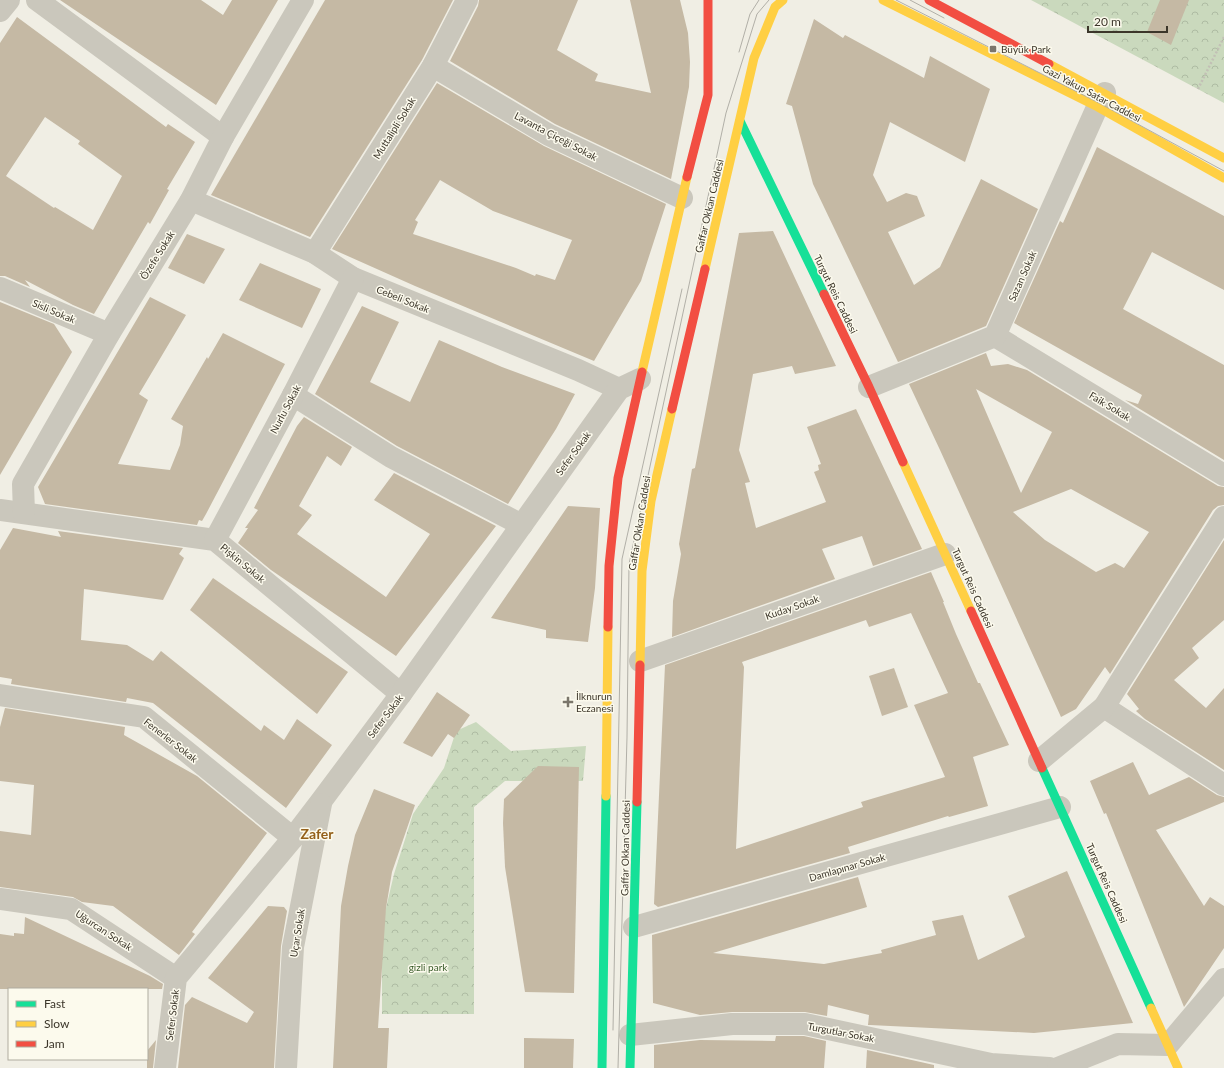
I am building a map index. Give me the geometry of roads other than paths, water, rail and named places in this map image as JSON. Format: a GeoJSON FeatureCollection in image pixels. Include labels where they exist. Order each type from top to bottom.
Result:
{"type":"FeatureCollection","features":[{"type":"Feature","properties":{"kind":"main road","name":"Gaffar Okkan Caddesi"},"geometry":{"type":"LineString","coordinates":[[602,1068],[609,566],[618,478],[682,198],[708,95],[708,0]]}},
{"type":"Feature","properties":{"kind":"main road","name":"Gaffar Okkan Caddesi"},"geometry":{"type":"LineString","coordinates":[[630,1068],[642,571],[652,502],[754,58],[775,7],[783,0]]}},
{"type":"Feature","properties":{"kind":"main road","name":"Gazi Yakup Satar Caddesi"},"geometry":{"type":"LineString","coordinates":[[883,0],[1224,158]]}},
{"type":"Feature","properties":{"kind":"main road","name":"Gazi Yakup Satar Caddesi"},"geometry":{"type":"LineString","coordinates":[[929,0],[1101,100],[1224,178]]}},
{"type":"Feature","properties":{"kind":"main road","name":"Turgut Reis Caddesi"},"geometry":{"type":"LineString","coordinates":[[740,121],[869,387],[1178,1068]]}},
{"type":"Feature","properties":{"kind":"street"},"geometry":{"type":"LineString","coordinates":[[0,11],[9,0]]}},
{"type":"Feature","properties":{"kind":"street"},"geometry":{"type":"LineString","coordinates":[[37,0],[223,137]]}},
{"type":"Feature","properties":{"kind":"street","name":"Özefe Sokak"},"geometry":{"type":"LineString","coordinates":[[24,513],[23,484],[109,334],[191,200],[223,137],[303,0]]}},
{"type":"Feature","properties":{"kind":"street","name":"Muttalipli Sokak"},"geometry":{"type":"LineString","coordinates":[[315,253],[433,66],[467,0]]}},
{"type":"Feature","properties":{"kind":"street","name":"Lavanta Çiçeği Sokak"},"geometry":{"type":"LineString","coordinates":[[433,66],[549,134],[682,198]]}},
{"type":"Feature","properties":{"kind":"street","name":"Sazan Sokak"},"geometry":{"type":"LineString","coordinates":[[995,336],[1101,100]]}},
{"type":"Feature","properties":{"kind":"street","name":"Cebeli Sokak"},"geometry":{"type":"LineString","coordinates":[[191,200],[315,253],[353,278],[578,370],[619,389]]}},
{"type":"Feature","properties":{"kind":"street","name":"Nurlu Sokak"},"geometry":{"type":"LineString","coordinates":[[216,540],[353,278]]}},
{"type":"Feature","properties":{"kind":"street","name":"Sisli Sokak"},"geometry":{"type":"LineString","coordinates":[[0,288],[109,334]]}},
{"type":"Feature","properties":{"kind":"street"},"geometry":{"type":"LineString","coordinates":[[869,387],[995,336]]}},
{"type":"Feature","properties":{"kind":"street","name":"Faik Sokak"},"geometry":{"type":"LineString","coordinates":[[995,336],[1224,475]]}},
{"type":"Feature","properties":{"kind":"street"},"geometry":{"type":"LineString","coordinates":[[619,389],[640,380]]}},
{"type":"Feature","properties":{"kind":"street","name":"Sefer Sokak"},"geometry":{"type":"LineString","coordinates":[[165,1068],[176,978],[322,800],[401,694],[619,389]]}},
{"type":"Feature","properties":{"kind":"street"},"geometry":{"type":"LineString","coordinates":[[293,395],[391,457],[522,525]]}},
{"type":"Feature","properties":{"kind":"street","name":"Pişkin Sokak"},"geometry":{"type":"LineString","coordinates":[[0,510],[216,540],[401,694]]}},
{"type":"Feature","properties":{"kind":"street"},"geometry":{"type":"LineString","coordinates":[[1039,761],[1104,707],[1224,516]]}},
{"type":"Feature","properties":{"kind":"street","name":"Kuday Sokak"},"geometry":{"type":"LineString","coordinates":[[640,661],[945,554]]}},
{"type":"Feature","properties":{"kind":"street","name":"Fenerler Sokak"},"geometry":{"type":"LineString","coordinates":[[0,694],[144,717],[292,838]]}},
{"type":"Feature","properties":{"kind":"street"},"geometry":{"type":"LineString","coordinates":[[1104,707],[1224,785]]}},
{"type":"Feature","properties":{"kind":"street","name":"Uçar Sokak"},"geometry":{"type":"LineString","coordinates":[[286,1068],[293,946],[322,800]]}},
{"type":"Feature","properties":{"kind":"street","name":"Damlapınar Sokak"},"geometry":{"type":"LineString","coordinates":[[634,926],[1060,807]]}},
{"type":"Feature","properties":{"kind":"street","name":"Uğurcan Sokak"},"geometry":{"type":"LineString","coordinates":[[0,899],[71,909],[176,978]]}},
{"type":"Feature","properties":{"kind":"street"},"geometry":{"type":"LineString","coordinates":[[1058,1068],[1118,1044],[1168,1045],[1224,979]]}},
{"type":"Feature","properties":{"kind":"street","name":"Turgutlar Sokak"},"geometry":{"type":"LineString","coordinates":[[630,1035],[732,1024],[805,1024],[991,1064],[1049,1068]]}},
{"type":"Feature","properties":{"kind":"tram line"},"geometry":{"type":"LineString","coordinates":[[739,52],[750,14],[759,0]]}},
{"type":"Feature","properties":{"kind":"tram line"},"geometry":{"type":"LineString","coordinates":[[618,1068],[627,737],[629,564],[726,113],[757,14],[769,0]]}},
{"type":"Feature","properties":{"kind":"tram line"},"geometry":{"type":"LineString","coordinates":[[896,0],[1099,103],[1224,171]]}},
{"type":"Feature","properties":{"kind":"tram line"},"geometry":{"type":"LineString","coordinates":[[910,0],[944,18]]}},
{"type":"Feature","properties":{"kind":"tram line"},"geometry":{"type":"LineString","coordinates":[[613,1030],[622,559],[682,289]]}},
{"type":"Feature","properties":{"kind":"place","name":"Büyük Park"},"geometry":{"type":"Point","coordinates":[993,49]}},
{"type":"Feature","properties":{"kind":"place","name":"İlknurun Eczanesi"},"geometry":{"type":"Point","coordinates":[568,702]}},
{"type":"Feature","properties":{"kind":"district","name":"Zafer"},"geometry":{"type":"Point","coordinates":[317,833]}},
{"type":"Feature","properties":{"kind":"park label","name":"gizli park"},"geometry":{"type":"Point","coordinates":[428,967]}}]}
